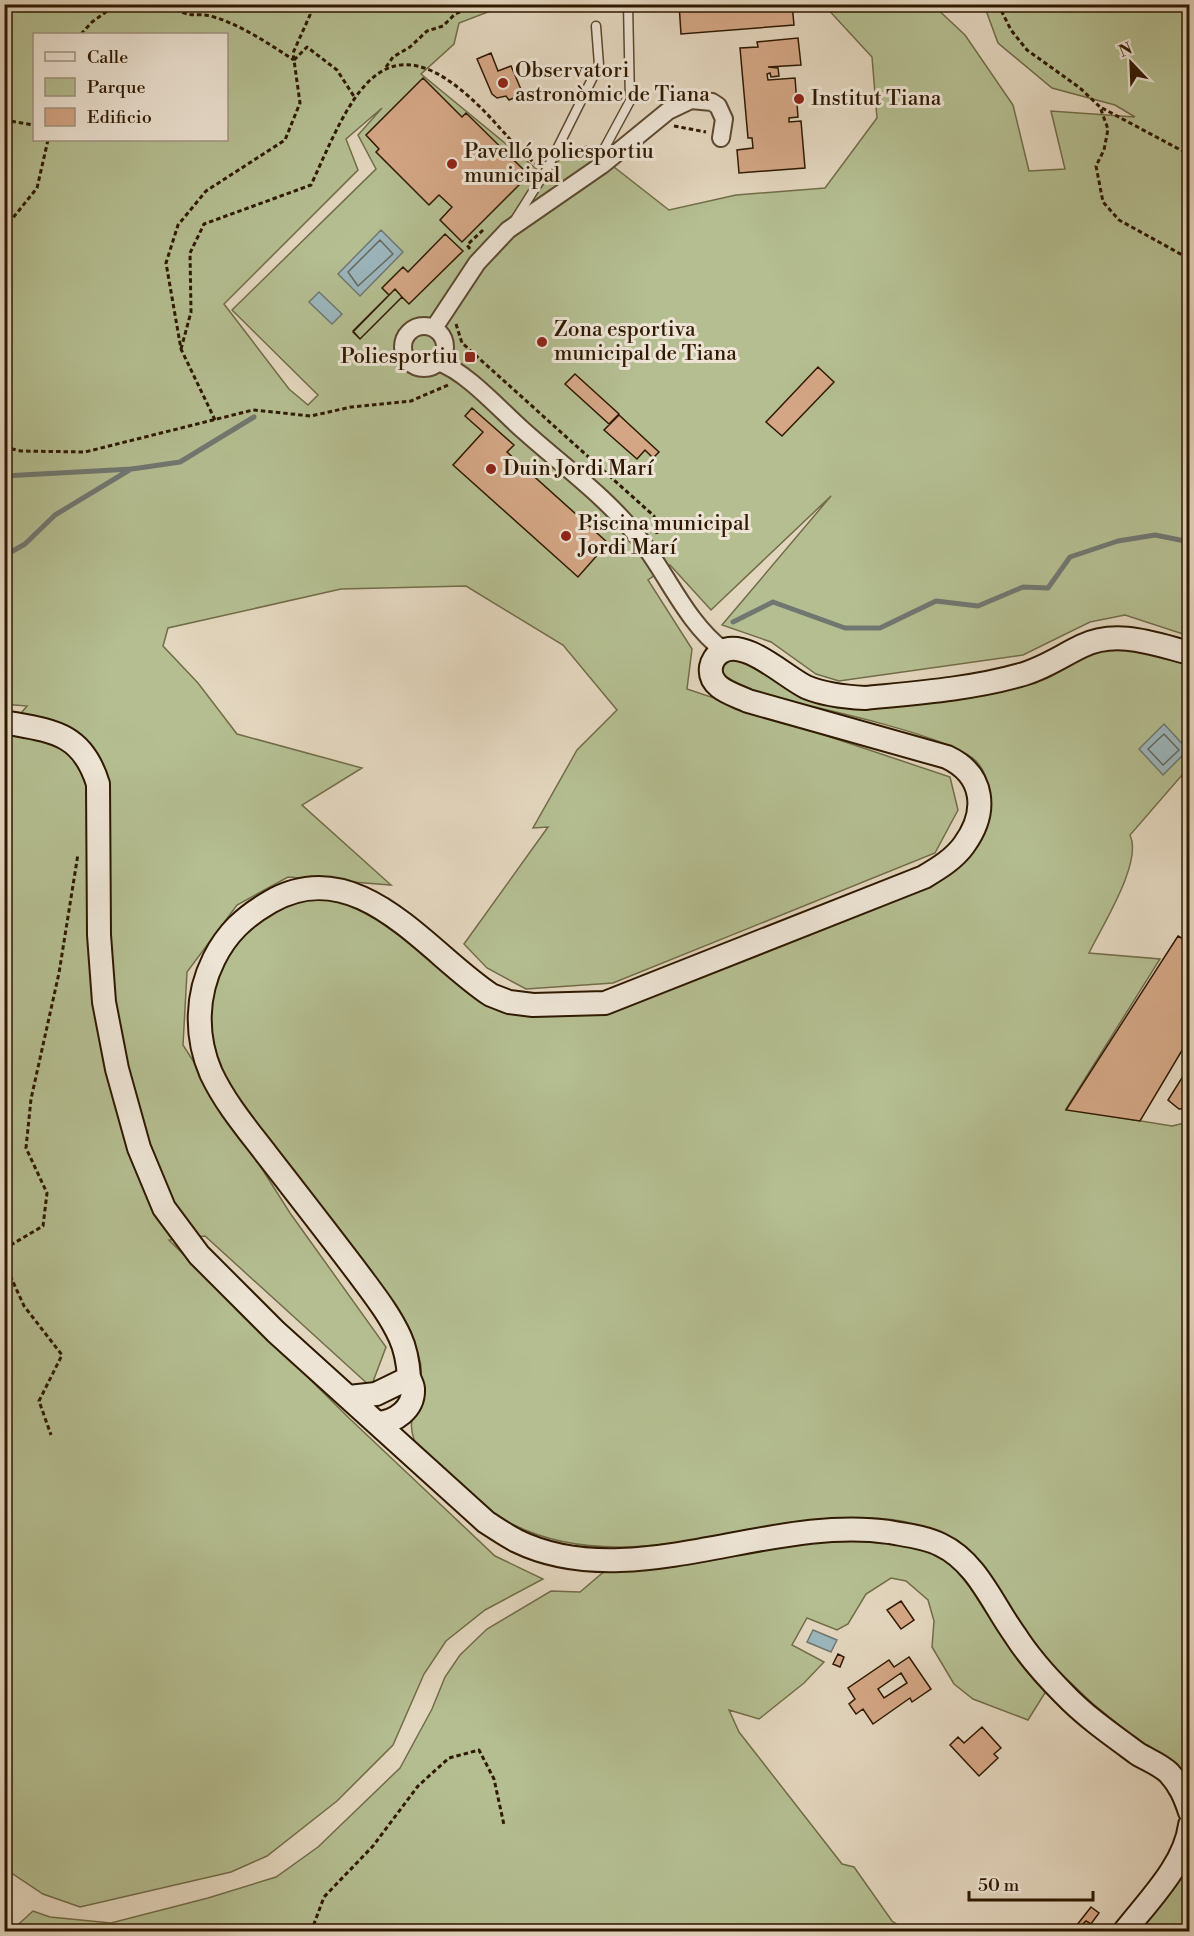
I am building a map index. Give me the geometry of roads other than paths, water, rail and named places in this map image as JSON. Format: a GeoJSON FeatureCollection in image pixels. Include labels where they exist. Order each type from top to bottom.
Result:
{"type":"FeatureCollection","features":[{"type":"Feature","properties":{"kind":"street"},"geometry":{"type":"LineString","coordinates":[[434,328],[477,263],[508,230],[591,173],[668,111],[691,100],[705,99],[717,106],[724,119],[721,138]]}},
{"type":"Feature","properties":{"kind":"street"},"geometry":{"type":"LineString","coordinates":[[421,326],[434,328],[440,333],[445,345],[438,362],[432,366],[416,366],[406,357],[403,347],[408,333],[421,326]]}},
{"type":"Feature","properties":{"kind":"street"},"geometry":{"type":"LineString","coordinates":[[438,362],[463,378],[618,515],[652,555],[705,635],[723,650]]}},
{"type":"Feature","properties":{"kind":"street"},"geometry":{"type":"LineString","coordinates":[[378,1423],[387,1422],[406,1409],[412,1398],[413,1387],[409,1378],[407,1354],[387,1313],[221,1092],[211,1072],[202,1041],[199,1011],[205,979],[228,935],[252,912],[276,898],[293,893],[335,890],[358,895],[390,912],[491,995],[509,1002],[533,1005],[605,1003],[924,877],[950,860],[964,845],[977,815],[980,800],[978,785],[970,771],[960,762],[748,701],[726,691],[714,681],[711,674],[713,660],[723,650],[736,648],[749,652],[816,690],[846,697],[865,698],[1019,675],[1049,664],[1084,645],[1112,638],[1142,640],[1190,653]]}},
{"type":"Feature","properties":{"kind":"street"},"geometry":{"type":"LineString","coordinates":[[4,722],[54,732],[74,743],[93,767],[98,784],[99,935],[104,1002],[117,1069],[139,1148],[164,1208],[200,1255],[276,1332],[486,1522],[518,1542],[578,1558],[626,1561],[814,1530],[864,1528],[903,1534],[941,1545],[964,1561],[975,1573],[1015,1636],[1047,1678],[1082,1712],[1140,1755],[1168,1771],[1184,1792],[1190,1812]]}},
{"type":"Feature","properties":{"kind":"street"},"geometry":{"type":"LineString","coordinates":[[349,1397],[376,1394],[409,1378]]}},
{"type":"Feature","properties":{"kind":"street"},"geometry":{"type":"LineString","coordinates":[[378,1423],[409,1378]]}},
{"type":"Feature","properties":{"kind":"street"},"geometry":{"type":"LineString","coordinates":[[406,1409],[406,1441],[411,1454]]}},
{"type":"Feature","properties":{"kind":"street"},"geometry":{"type":"LineString","coordinates":[[1124,1932],[1180,1855],[1190,1825]]}},
{"type":"Feature","properties":{"kind":"lane"},"geometry":{"type":"LineString","coordinates":[[591,173],[630,101],[628,4]]}},
{"type":"Feature","properties":{"kind":"lane"},"geometry":{"type":"LineString","coordinates":[[508,230],[546,171],[599,65],[596,26]]}},
{"type":"Feature","properties":{"kind":"water"},"geometry":{"type":"Polygon","coordinates":[[[381,230],[403,252],[360,296],[338,274],[381,230]]]}},
{"type":"Feature","properties":{"kind":"water"},"geometry":{"type":"Polygon","coordinates":[[[319,292],[342,314],[332,324],[309,302],[319,292]]]}},
{"type":"Feature","properties":{"kind":"water"},"geometry":{"type":"Polygon","coordinates":[[[1164,724],[1188,750],[1163,775],[1139,749],[1164,724]]]}},
{"type":"Feature","properties":{"kind":"water"},"geometry":{"type":"Polygon","coordinates":[[[813,1630],[837,1640],[831,1652],[807,1642],[813,1630]]]}},
{"type":"Feature","properties":{"kind":"waterway"},"geometry":{"type":"LineString","coordinates":[[4,476],[132,469],[180,462],[254,417]]}},
{"type":"Feature","properties":{"kind":"waterway"},"geometry":{"type":"LineString","coordinates":[[4,556],[25,544],[55,515],[131,469]]}},
{"type":"Feature","properties":{"kind":"waterway"},"geometry":{"type":"LineString","coordinates":[[733,622],[773,602],[845,628],[880,628],[936,601],[978,606],[1023,587],[1048,588],[1070,557],[1118,541],[1155,535],[1190,542]]}},
{"type":"Feature","properties":{"kind":"place","name":"Observatori astronòmic de Tiana"},"geometry":{"type":"Point","coordinates":[503,83]}},
{"type":"Feature","properties":{"kind":"place","name":"Institut Tiana"},"geometry":{"type":"Point","coordinates":[799,99]}},
{"type":"Feature","properties":{"kind":"place","name":"Pavelló poliesportiu municipal"},"geometry":{"type":"Point","coordinates":[452,164]}},
{"type":"Feature","properties":{"kind":"place","name":"Zona esportiva municipal de Tiana"},"geometry":{"type":"Point","coordinates":[542,342]}},
{"type":"Feature","properties":{"kind":"place","name":"Poliesportiu"},"geometry":{"type":"Point","coordinates":[470,357]}},
{"type":"Feature","properties":{"kind":"place","name":"Duin Jordi Marí"},"geometry":{"type":"Point","coordinates":[491,469]}},
{"type":"Feature","properties":{"kind":"place","name":"Piscina municipal Jordi Marí"},"geometry":{"type":"Point","coordinates":[566,536]}}]}
